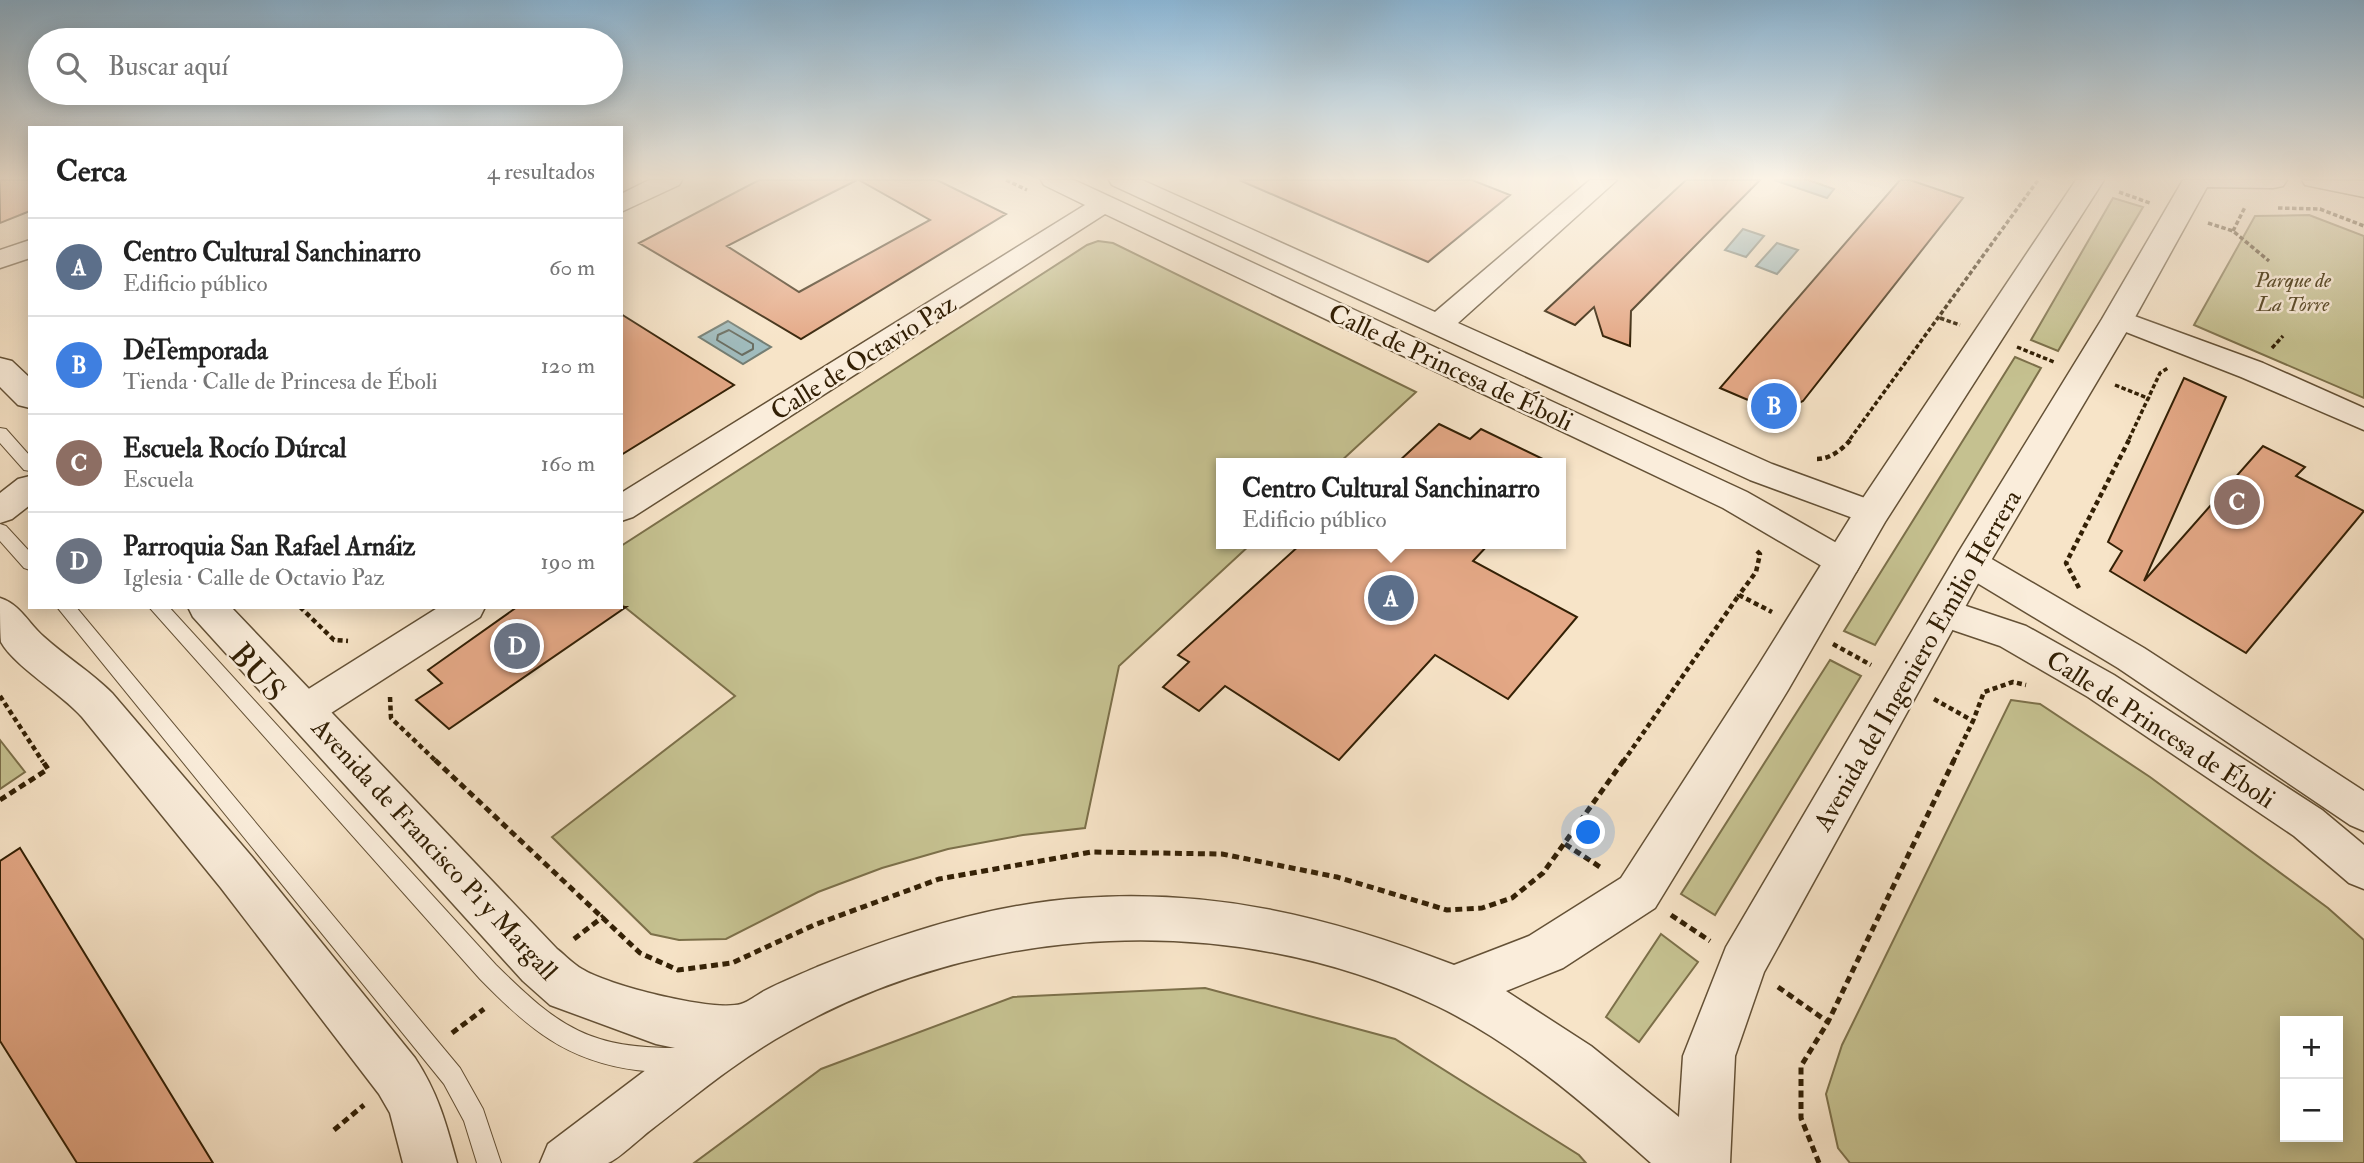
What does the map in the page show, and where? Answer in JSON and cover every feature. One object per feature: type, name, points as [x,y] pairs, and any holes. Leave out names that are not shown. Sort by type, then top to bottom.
[{"type":"street","name":"Calle de Octavio Paz","points":[[623,508],[1052,234]]},
{"type":"street","name":"Calle de Princesa de Éboli","points":[[1215,234],[1735,500],[1844,563]]},
{"type":"street","name":"Calle de Princesa de Éboli","points":[[1231,234],[1761,472],[1872,513]]},
{"type":"street","points":[[1438,325],[1542,234]]},
{"type":"street","points":[[1454,989],[1546,952],[1639,893],[1844,563],[1872,513],[2055,234]]},
{"type":"street","name":"Avenida del Ingeniero Emilio Herrera","points":[[1703,1163],[1709,1056],[1743,963],[1945,613],[1971,563],[2166,234]]},
{"type":"street","points":[[0,260],[28,249]]},
{"type":"street","points":[[2118,318],[2252,370],[2364,421]]},
{"type":"street","points":[[0,368],[28,395]]},
{"type":"street","points":[[0,512],[28,489]]},
{"type":"street","name":"Calle de Princesa de Éboli","points":[[1971,563],[2131,658],[2364,813]]},
{"type":"street","name":"Avenida de Francisco Pi y Margall","points":[[209,609],[304,711],[524,978],[567,988],[656,1020],[694,1027],[744,1029]]},
{"type":"street","points":[[304,711],[464,609]]},
{"type":"street","points":[[0,613],[29,647],[81,688],[97,705],[237,873],[414,1063],[414,1102],[430,1163]]},
{"type":"street","name":"Calle de Princesa de Éboli","points":[[1945,613],[2013,636],[2101,686],[2308,823],[2364,870]]},
{"type":"street","points":[[567,1163],[615,1123],[744,1029],[806,995],[911,953],[1015,926],[1119,916],[1223,921],[1326,942],[1454,989],[1521,1028],[1613,1093],[1691,1163]]},
{"type":"lane","points":[[0,433],[28,464]]},
{"type":"lane","points":[[0,530],[28,562]]},
{"type":"lane","points":[[68,609],[414,1063],[466,1097],[479,1126],[489,1163]]},
{"type":"lane","name":"BUS","points":[[160,609],[524,978],[540,1022],[576,1042],[604,1052],[667,1060],[703,1059]]},
{"type":"path","points":[[1812,458],[1823,459],[1844,448],[1999,234]]},
{"type":"path","points":[[1940,318],[2150,399]]},
{"type":"path","points":[[396,688],[390,697],[391,718],[604,916],[639,953],[677,970],[732,962],[814,925],[939,879],[1091,852],[1222,854],[1337,877],[1447,911],[1482,908],[1511,898],[1543,873],[1566,844],[1739,595]]},
{"type":"path","points":[[302,609],[334,640],[357,641]]},
{"type":"path","points":[[0,696],[48,769],[0,800]]},
{"type":"path","points":[[1819,1163],[1801,1118],[1801,1066],[1828,1021],[1973,721]]},
{"type":"path","points":[[1566,844],[1828,1021]]},
{"type":"path","points":[[334,1130],[414,1063],[604,916]]},
{"type":"green space","points":[[2092,234],[2127,234],[2058,351],[2031,340]]},
{"type":"green space","name":"Parque de La Torre","points":[[2245,234],[2364,236],[2364,398],[2194,325]]},
{"type":"green space","points":[[1098,241],[1113,243],[1416,392],[1344,458],[1216,458],[1216,549],[1246,549],[1119,666],[1085,828],[1023,835],[948,849],[882,868],[818,892],[726,939],[679,940],[651,934],[552,837],[735,696],[623,606],[623,545],[1087,245]]},
{"type":"green space","points":[[2015,357],[2041,368],[1875,645],[1844,631]]},
{"type":"green space","points":[[1830,660],[1861,676],[1715,915],[1681,894]]},
{"type":"green space","points":[[2011,700],[2040,704],[2150,777],[2328,908],[2364,940],[2364,1163],[1850,1163],[1838,1148],[1826,1094],[1842,1045]]},
{"type":"green space","points":[[0,740],[25,772],[0,789]]},
{"type":"green space","points":[[1661,934],[1698,962],[1639,1042],[1606,1017]]},
{"type":"green space","points":[[1205,988],[1395,1039],[1579,1155],[1586,1163],[694,1163],[821,1069],[1013,997]]},
{"type":"water","points":[[1738,234],[1764,236],[1746,257],[1725,250]]},
{"type":"water","points":[[1777,243],[1798,250],[1777,274],[1756,266]]},
{"type":"water","points":[[728,321],[771,347],[743,364],[699,337]]},
{"type":"building","points":[[656,234],[750,234],[727,246],[799,292],[904,234],[973,234],[801,339],[639,243]]},
{"type":"building","points":[[1364,234],[1462,234],[1428,262]]},
{"type":"building","points":[[1628,234],[1707,234],[1631,311],[1630,346],[1603,336],[1594,307],[1575,325],[1545,311]]},
{"type":"building","points":[[1853,234],[1934,234],[1803,401],[1793,406],[1755,403],[1720,388]]},
{"type":"building","points":[[623,315],[734,385],[623,454]]},
{"type":"building","points":[[2184,378],[2226,397],[2144,581],[2263,446],[2305,467],[2296,476],[2364,511],[2246,653],[2110,571],[2122,551],[2108,542]]},
{"type":"building","points":[[1439,424],[1470,439],[1481,429],[1541,458],[1402,458]]},
{"type":"building","points":[[1295,549],[1484,549],[1473,561],[1577,617],[1508,699],[1435,655],[1339,760],[1225,686],[1199,711],[1163,687],[1189,662],[1178,655]]},
{"type":"building","points":[[626,607],[449,729],[416,700],[442,683],[428,670],[514,609]]},
{"type":"building","points":[[20,848],[213,1163],[77,1163],[0,1041],[0,861]]},
{"type":"place","name":"DeTemporada","points":[[1774,406]]},
{"type":"place","name":"Escuela Rocío Dúrcal","points":[[2237,502]]},
{"type":"place","name":"Centro Cultural Sanchinarro","points":[[1391,598]]},
{"type":"place","name":"Parroquia San Rafael Arnáiz","points":[[517,646]]}]
